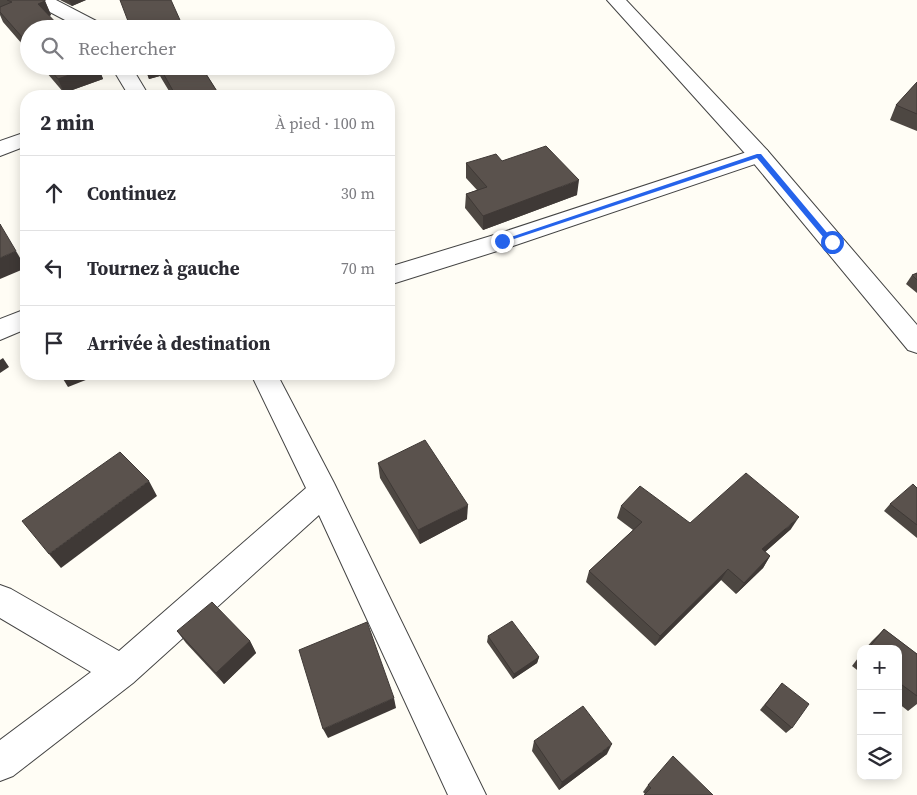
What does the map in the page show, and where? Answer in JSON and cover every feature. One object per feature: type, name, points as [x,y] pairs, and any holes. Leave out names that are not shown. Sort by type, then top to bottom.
[{"type":"street","points":[[45,0],[79,20]]},
{"type":"street","points":[[616,0],[759,155],[917,343]]},
{"type":"street","points":[[125,75],[133,90]]},
{"type":"street","points":[[0,149],[20,141]]},
{"type":"street","points":[[395,274],[502,241],[759,155]]},
{"type":"street","points":[[0,330],[20,321]]},
{"type":"street","points":[[267,380],[323,492],[467,795]]},
{"type":"street","points":[[0,763],[121,670],[323,492]]},
{"type":"street","points":[[0,600],[121,670]]},
{"type":"building","points":[[7,0],[45,0],[38,4],[53,20],[20,20],[20,35],[0,12],[0,7],[12,2]]},
{"type":"building","points":[[120,0],[171,0],[180,20],[128,20]]},
{"type":"building","points":[[55,75],[69,75],[58,79]]},
{"type":"building","points":[[164,75],[207,75],[216,90],[173,90]]},
{"type":"building","points":[[917,82],[917,114],[896,105]]},
{"type":"building","points":[[546,146],[579,180],[483,216],[466,194],[487,187],[466,163],[496,154],[502,161]]},
{"type":"building","points":[[0,224],[16,251],[0,258]]},
{"type":"building","points":[[917,273],[917,280],[912,275]]},
{"type":"building","points":[[425,440],[468,505],[418,530],[378,463]]},
{"type":"building","points":[[120,452],[149,481],[49,554],[22,521]]},
{"type":"building","points":[[746,473],[799,517],[762,549],[770,556],[744,583],[728,569],[660,636],[589,571],[642,522],[621,506],[640,486],[690,523]]},
{"type":"building","points":[[913,484],[917,488],[917,525],[890,504]]},
{"type":"building","points":[[212,602],[250,641],[216,673],[177,631]]},
{"type":"building","points":[[512,621],[539,657],[514,674],[488,636]]},
{"type":"building","points":[[367,622],[394,698],[323,729],[299,650]]},
{"type":"building","points":[[884,629],[917,654],[917,696],[902,685],[902,645],[871,645]]},
{"type":"building","points":[[782,683],[809,704],[792,728],[765,705]]},
{"type":"building","points":[[583,706],[612,744],[562,782],[534,741]]},
{"type":"building","points":[[673,756],[713,795],[644,795],[651,788],[648,785]]},
{"type":"route","points":[[502,241],[759,155],[832,242]]}]
